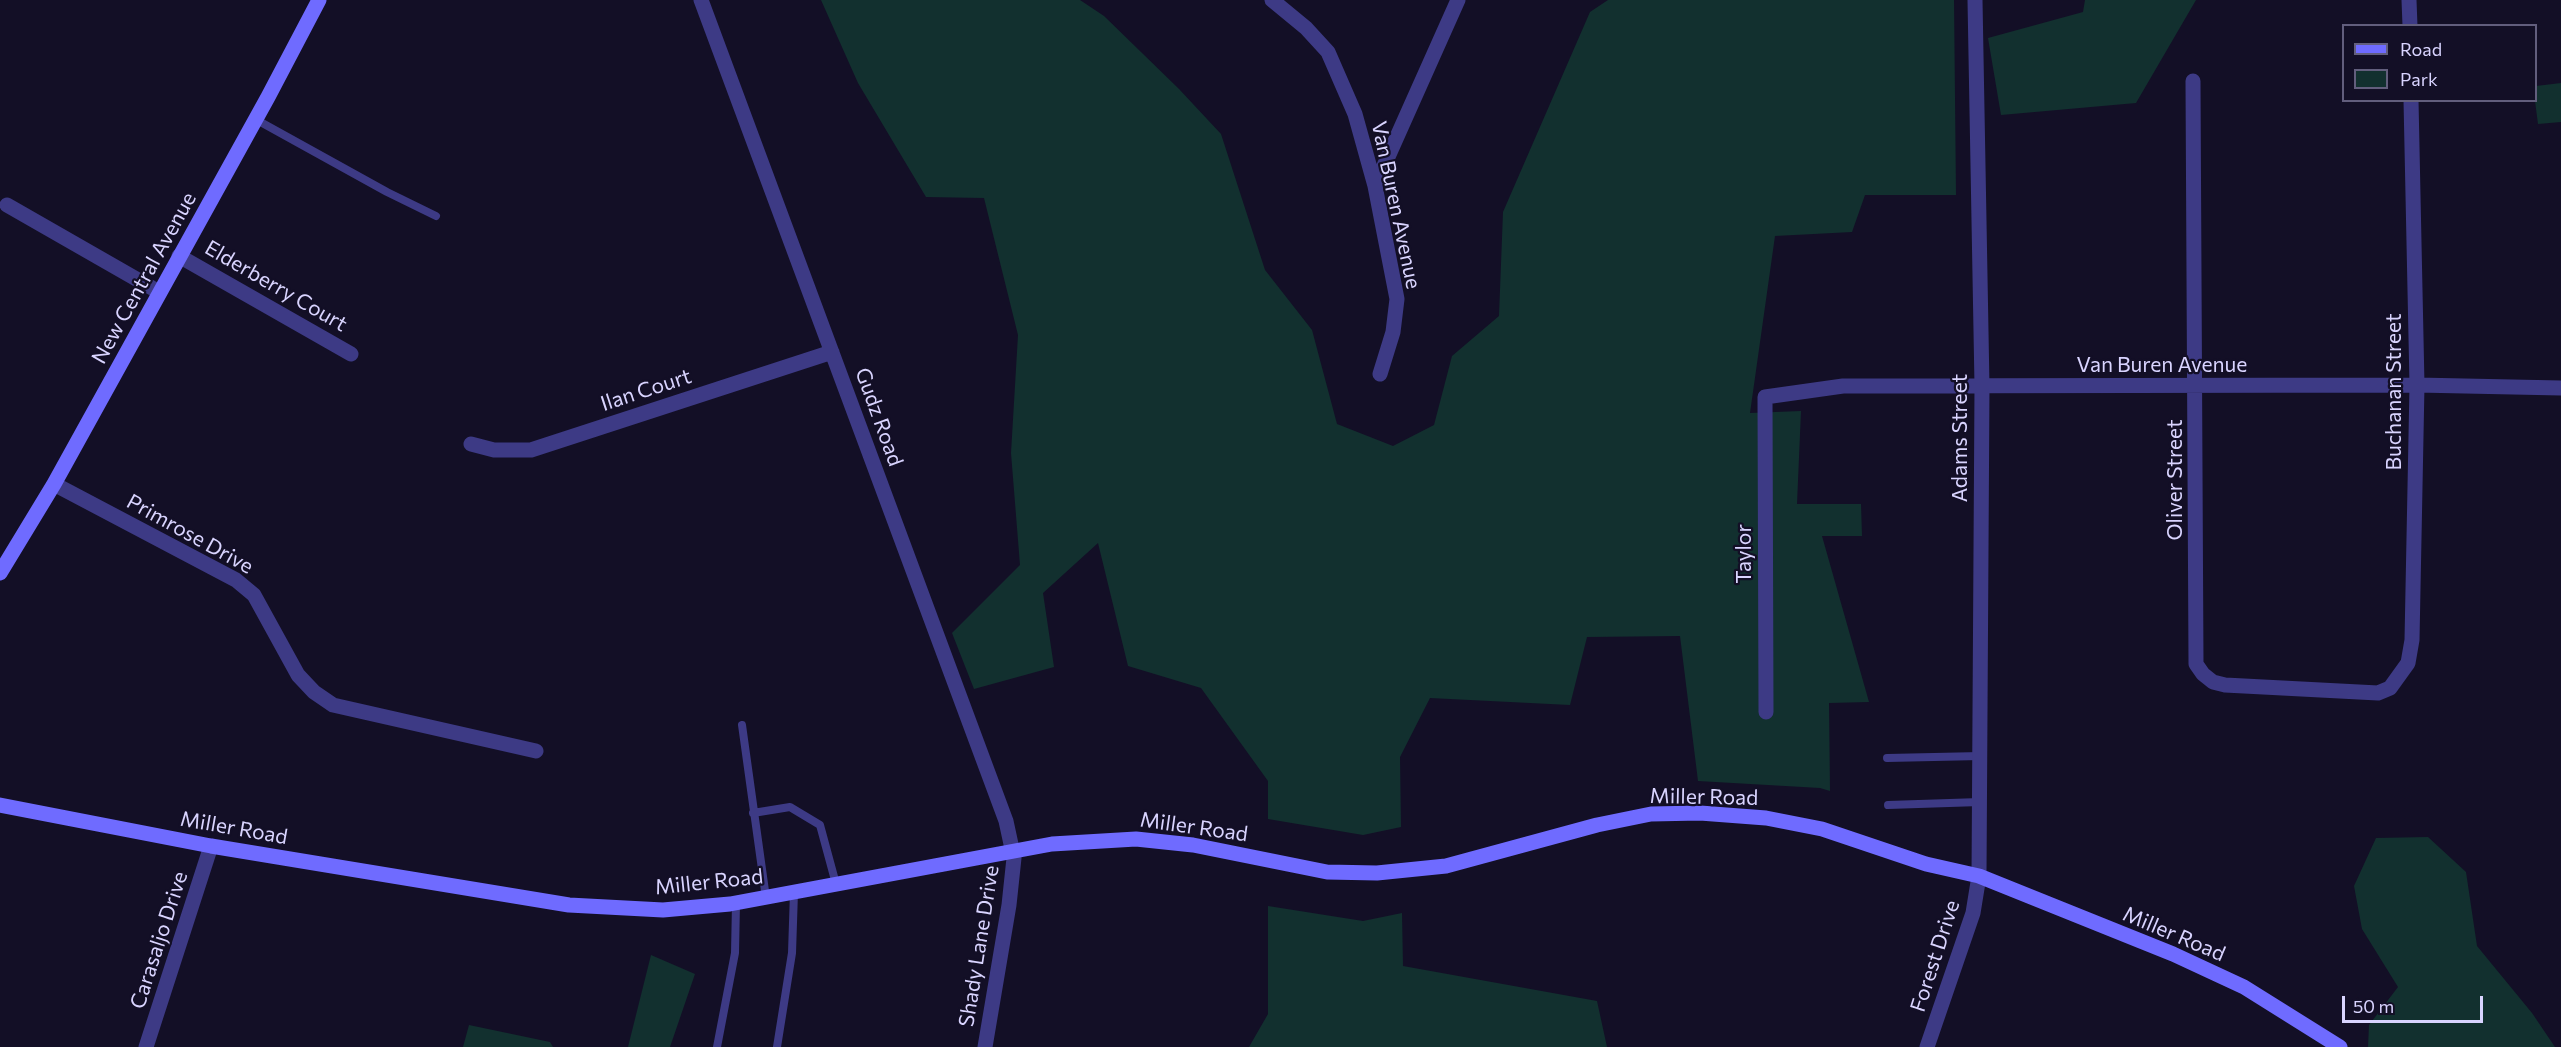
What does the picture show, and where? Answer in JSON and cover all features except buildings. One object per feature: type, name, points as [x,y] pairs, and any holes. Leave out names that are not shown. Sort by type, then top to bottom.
[{"type":"street","name":"New Central Avenue","points":[[0,573],[54,484],[319,0]]},
{"type":"street","name":"Gudz Road","points":[[701,0],[1006,821],[1012,851]]},
{"type":"street","name":"Van Buren Avenue","points":[[1272,0],[1306,28],[1329,52],[1354,114],[1375,186],[1397,298],[1393,332],[1380,374]]},
{"type":"street","points":[[1375,186],[1458,0]]},
{"type":"street","name":"Adams Street","points":[[1975,0],[1982,386],[1979,876]]},
{"type":"street","points":[[2409,0],[2410,24]]},
{"type":"street","name":"Oliver Street","points":[[2193,81],[2196,664],[2213,682],[2225,686],[2378,693],[2390,688],[2398,680]]},
{"type":"street","name":"Buchanan Street","points":[[2398,680],[2408,663],[2412,640],[2416,384],[2411,102]]},
{"type":"street","points":[[7,206],[159,292]]},
{"type":"street","name":"Elderberry Court","points":[[179,256],[351,354]]},
{"type":"street","name":"Ilan Court","points":[[471,444],[494,450],[531,450],[832,352]]},
{"type":"street","name":"Van Buren Avenue","points":[[1765,397],[1843,386],[2416,384],[2561,388]]},
{"type":"street","name":"Taylor","points":[[1765,397],[1766,712]]},
{"type":"street","name":"Primrose Drive","points":[[54,484],[236,580],[254,595],[298,675],[314,692],[333,705],[536,751]]},
{"type":"street","name":"Miller Road","points":[[0,805],[211,846],[569,905],[663,910],[766,898],[1052,844],[1136,839],[1193,844],[1327,872],[1377,873],[1446,866],[1597,825],[1651,814],[1700,813],[1766,818],[1822,829],[1926,864],[1979,876],[2193,963],[2244,987],[2340,1047]]},
{"type":"street","name":"Carasaljo Drive","points":[[146,1047],[211,846]]},
{"type":"street","name":"Shady Lane Drive","points":[[985,1047],[1009,905],[1014,858],[1012,851]]},
{"type":"street","name":"Forest Drive","points":[[1927,1047],[1973,913],[1979,876]]},
{"type":"lane","points":[[255,119],[350,173],[436,216]]},
{"type":"lane","points":[[742,724],[766,898]]},
{"type":"lane","points":[[1887,758],[1981,756]]},
{"type":"lane","points":[[1888,805],[1980,802]]},
{"type":"lane","points":[[753,813],[790,807],[820,825],[836,884]]},
{"type":"lane","points":[[777,1047],[792,953],[794,892]]},
{"type":"lane","points":[[717,1047],[735,953],[736,903]]},
{"type":"green space","points":[[821,0],[1080,0],[1104,16],[1179,89],[1221,134],[1265,270],[1312,330],[1337,424],[1393,446],[1434,425],[1452,356],[1499,316],[1503,212],[1590,12],[1608,0],[1954,0],[1956,195],[1865,195],[1852,232],[1775,236],[1750,413],[1801,411],[1797,504],[1861,504],[1862,536],[1822,536],[1869,702],[1829,703],[1830,791],[1820,788],[1698,781],[1680,636],[1587,637],[1570,705],[1430,698],[1400,757],[1401,827],[1363,835],[1268,819],[1268,781],[1201,688],[1128,666],[1098,543],[1043,593],[1054,667],[974,689],[952,633],[1020,565],[1011,453],[1018,335],[984,198],[926,197],[858,83]]},
{"type":"green space","points":[[2085,0],[2196,0],[2136,103],[2001,115],[1988,38],[2083,12]]},
{"type":"green space","points":[[2561,83],[2561,122],[2538,124],[2535,102],[2537,102],[2537,86]]},
{"type":"green space","points":[[2428,837],[2466,872],[2477,946],[2532,1013],[2555,1047],[2368,1047],[2369,1025],[2398,987],[2362,929],[2354,886],[2376,838]]},
{"type":"green space","points":[[1268,906],[1363,921],[1402,913],[1403,966],[1597,1001],[1607,1047],[1249,1047],[1268,1014]]},
{"type":"green space","points":[[651,955],[695,974],[670,1047],[628,1047]]},
{"type":"green space","points":[[469,1025],[550,1042],[553,1047],[463,1047]]}]
